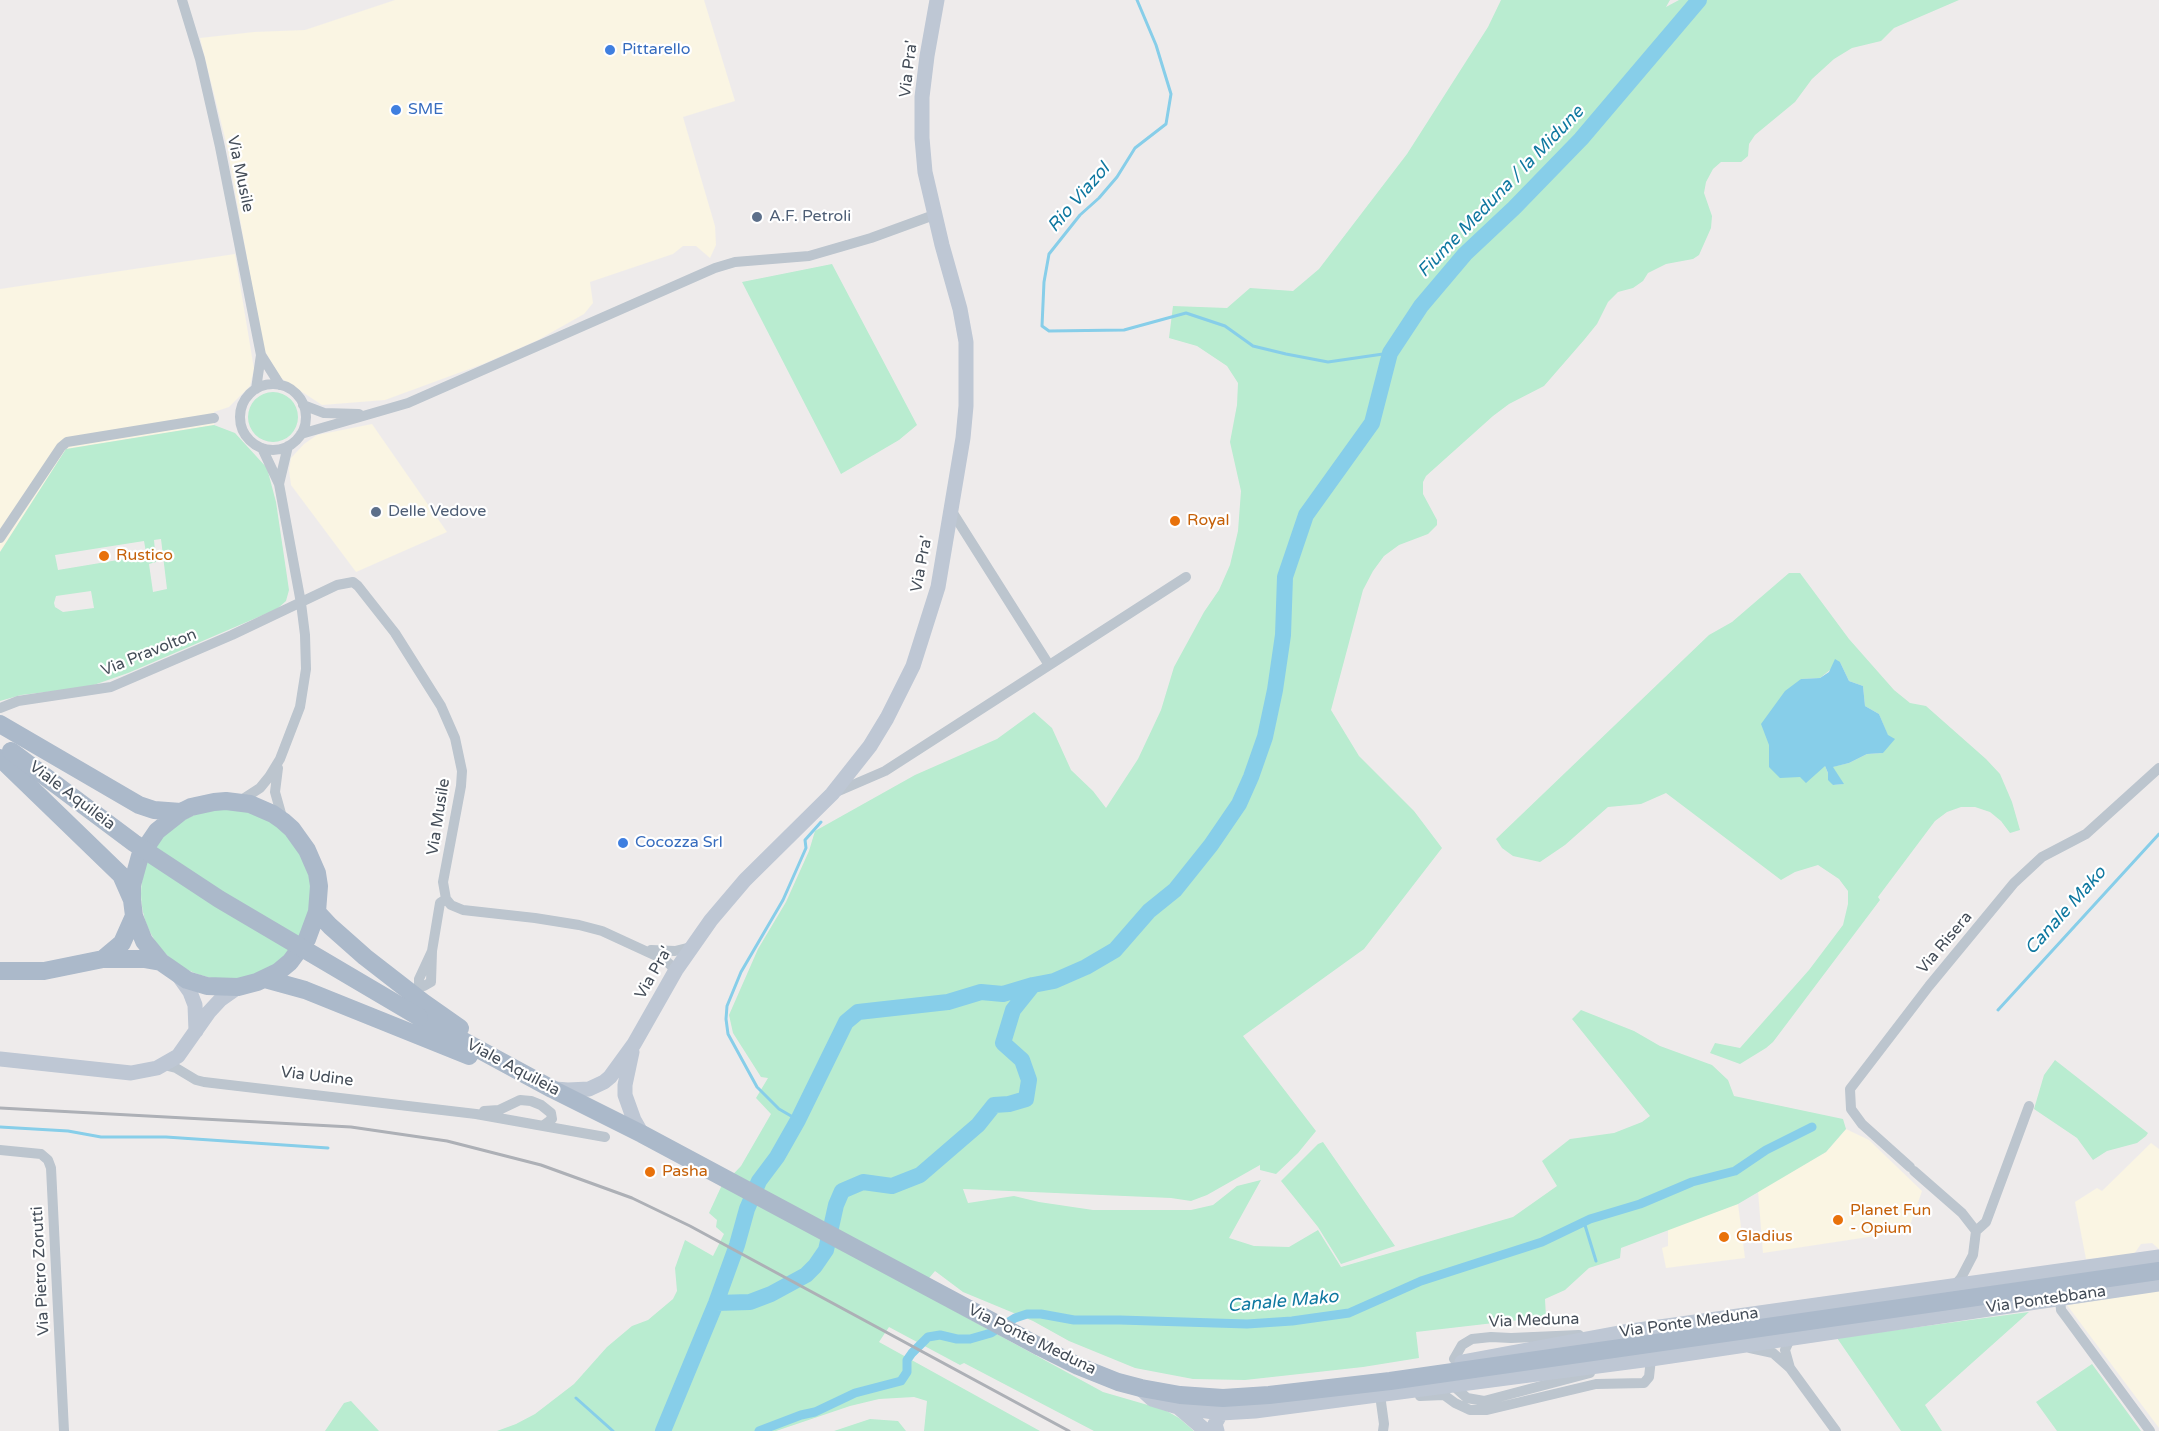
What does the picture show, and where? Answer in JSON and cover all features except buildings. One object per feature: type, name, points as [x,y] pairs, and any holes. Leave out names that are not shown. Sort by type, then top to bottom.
[{"type":"main road","points":[[0,724],[139,805],[153,810],[181,812]]},
{"type":"main road","points":[[4,750],[121,875],[133,908],[144,941],[161,962],[178,975],[207,986],[238,987],[265,979],[284,967],[299,951],[310,933],[317,912],[319,886],[313,861],[301,839],[283,821],[262,808],[238,802],[203,804],[181,812],[157,831],[144,849],[135,870],[133,908],[122,943],[103,959]]},
{"type":"main road","name":"Viale Aquileia","points":[[4,750],[134,843],[219,900],[419,1017],[552,1089],[729,1180]]},
{"type":"main road","points":[[317,912],[366,957],[423,1002],[552,1089]]},
{"type":"main road","points":[[0,971],[44,971],[103,959],[144,959],[161,962]]},
{"type":"main road","points":[[265,979],[305,990],[552,1089]]},
{"type":"main road","name":"Via Ponte Meduna","points":[[729,1180],[1078,1366],[1141,1389],[1180,1395],[1223,1398],[1384,1393],[1957,1292]]},
{"type":"main road","name":"Via Pontebbana","points":[[1957,1292],[2159,1270]]},
{"type":"street","name":"Via Musile","points":[[182,0],[200,59],[218,137],[261,355]]},
{"type":"street","name":"Via Pra'","points":[[552,1089],[581,1090],[596,1086],[610,1077],[634,1044],[691,947],[745,880],[832,794],[870,746],[913,666],[938,587],[966,406],[966,342],[960,309],[925,172],[922,97],[937,0]]},
{"type":"street","points":[[280,385],[265,385],[256,389],[249,394],[243,404],[240,422],[248,439],[262,448],[275,450],[288,446],[301,434],[414,401],[715,268],[735,262],[809,256],[871,238],[934,214]]},
{"type":"street","points":[[261,355],[280,385],[295,394],[303,405],[305,420],[301,434]]},
{"type":"street","points":[[256,389],[261,355]]},
{"type":"street","points":[[303,405],[324,413],[366,414]]},
{"type":"street","points":[[0,538],[61,447],[67,442],[214,418]]},
{"type":"street","points":[[279,484],[288,446]]},
{"type":"street","points":[[238,802],[260,788],[270,777],[280,759],[300,707],[306,669],[301,603],[279,484],[262,448]]},
{"type":"street","points":[[951,510],[1049,665]]},
{"type":"street","points":[[832,794],[885,771],[1186,577]]},
{"type":"street","name":"Via Musile","points":[[301,603],[346,582],[352,582],[358,586],[395,633],[427,682],[450,725],[459,752],[462,771],[443,882],[446,899]]},
{"type":"street","name":"Via Pravolton","points":[[0,708],[18,701],[111,687],[301,603]]},
{"type":"street","points":[[280,759],[275,792],[283,821]]},
{"type":"street","name":"Via Risera","points":[[1976,1231],[1962,1213],[1862,1124],[1851,1109],[1850,1089],[1929,986],[2014,883],[2042,857],[2086,834],[2159,768]]},
{"type":"street","points":[[432,951],[440,903],[446,899],[451,905],[463,910],[579,925],[602,932],[665,960],[676,970]]},
{"type":"street","points":[[636,946],[662,951],[691,947]]},
{"type":"street","points":[[178,975],[190,992],[195,1005],[196,1031]]},
{"type":"street","points":[[0,1059],[131,1073],[164,1065],[178,1056],[221,999],[238,987]]},
{"type":"street","name":"Via Pra'","points":[[634,1044],[625,1095],[642,1134]]},
{"type":"street","points":[[183,1050],[182,1062],[187,1075]]},
{"type":"street","name":"Via Udine","points":[[164,1065],[176,1068],[204,1082],[444,1110],[605,1137]]},
{"type":"street","name":"Via Udine","points":[[444,1110],[489,1112],[524,1100],[541,1105],[551,1113],[552,1119],[544,1125]]},
{"type":"street","points":[[1990,1282],[1975,1272],[1973,1256],[1976,1231],[1986,1222],[2029,1106]]},
{"type":"street","name":"Via Pietro Zorutti","points":[[0,1150],[41,1154],[48,1160],[51,1168],[64,1431]]},
{"type":"street","points":[[1957,1292],[1961,1278],[1973,1256]]},
{"type":"street","name":"Via Pontebbana","points":[[1990,1282],[2159,1257]]},
{"type":"street","name":"Via Ponte Meduna","points":[[1384,1393],[1412,1372],[1624,1332],[1957,1292],[1990,1282]]},
{"type":"street","name":"Via Pontebbana","points":[[1932,1316],[2159,1284]]},
{"type":"street","points":[[2060,1298],[2061,1310],[2150,1431]]},
{"type":"street","name":"Via Ponte Meduna","points":[[1141,1389],[1152,1399],[1178,1407],[1221,1413],[1255,1411],[1631,1362],[1932,1316]]},
{"type":"street","name":"Via Meduna","points":[[1454,1359],[1462,1346],[1472,1339],[1624,1332]]},
{"type":"street","points":[[1790,1368],[1785,1350],[1791,1337]]},
{"type":"street","name":"Via Ponte Meduna","points":[[1726,1347],[1765,1350],[1773,1353],[1790,1368],[1836,1431]]},
{"type":"street","name":"Via Ponte Meduna","points":[[1384,1393],[1419,1396],[1444,1395],[1470,1410],[1487,1410],[1588,1385],[1644,1383],[1649,1377],[1651,1359]]},
{"type":"street","name":"Via Ponte Meduna","points":[[1457,1389],[1467,1398],[1484,1401],[1631,1362]]},
{"type":"street","points":[[1383,1431],[1384,1393]]},
{"type":"street","points":[[1178,1407],[1206,1431]]},
{"type":"street","points":[[1217,1431],[1215,1424],[1221,1413]]},
{"type":"shaded area","points":[[395,0],[704,0],[735,101],[683,117],[715,226],[716,245],[710,258],[696,246],[683,246],[673,254],[590,282],[593,303],[584,314],[538,340],[483,364],[385,400],[322,405],[281,378],[263,348],[227,146],[200,38],[254,32],[305,30]]},
{"type":"shaded area","points":[[235,254],[254,369],[250,386],[229,407],[214,412],[214,425],[66,449],[0,552],[0,289]]},
{"type":"shaded area","points":[[372,424],[447,532],[356,572],[291,485],[289,470],[291,458],[304,444],[317,435]]},
{"type":"shaded area","points":[[1846,1129],[1869,1140],[1922,1191],[1908,1231],[1763,1253],[1758,1191],[1826,1152]]},
{"type":"shaded area","points":[[2151,1143],[2159,1149],[2159,1249],[2152,1243],[2141,1244],[2134,1254],[2086,1259],[2075,1202],[2097,1188],[2102,1191]]},
{"type":"shaded area","points":[[1738,1204],[1745,1258],[1666,1268],[1662,1248],[1668,1246],[1668,1229]]},
{"type":"shaded area","points":[[2159,1291],[2159,1428],[2067,1305]]},
{"type":"green space","points":[[1501,0],[1670,0],[1666,7],[1679,0],[1959,0],[1894,28],[1881,41],[1852,48],[1834,59],[1812,79],[1795,102],[1755,135],[1749,144],[1748,156],[1741,162],[1721,162],[1713,169],[1706,182],[1704,193],[1712,216],[1711,228],[1699,255],[1693,259],[1666,264],[1648,273],[1643,281],[1633,288],[1618,292],[1608,302],[1597,324],[1544,386],[1509,404],[1493,416],[1426,476],[1423,482],[1423,494],[1437,520],[1437,525],[1428,534],[1399,545],[1384,556],[1373,571],[1363,590],[1331,710],[1359,756],[1414,811],[1442,848],[1364,949],[1243,1036],[1316,1131],[1298,1153],[1276,1174],[1260,1170],[1260,1165],[1207,1195],[1191,1201],[1171,1198],[963,1189],[968,1203],[1014,1196],[1093,1210],[1191,1210],[1213,1205],[1237,1186],[1261,1180],[1229,1238],[1254,1246],[1289,1247],[1318,1230],[1341,1267],[1397,1251],[1513,1217],[1557,1186],[1542,1161],[1570,1139],[1614,1133],[1642,1122],[1650,1116],[1572,1019],[1581,1010],[1634,1031],[1660,1046],[1712,1065],[1728,1080],[1734,1096],[1843,1119],[1846,1129],[1826,1152],[1738,1204],[1621,1248],[1620,1258],[1589,1268],[1565,1290],[1545,1299],[1546,1317],[1416,1332],[1419,1358],[1363,1367],[1245,1380],[1193,1379],[1135,1368],[1069,1341],[1033,1321],[963,1292],[935,1271],[918,1291],[1103,1392],[1165,1410],[1194,1431],[1094,1431],[964,1363],[960,1365],[889,1327],[879,1342],[1040,1431],[924,1431],[927,1401],[914,1397],[879,1399],[850,1406],[776,1431],[497,1431],[535,1414],[574,1384],[607,1347],[632,1326],[648,1320],[673,1299],[677,1291],[675,1268],[685,1240],[713,1256],[724,1234],[716,1227],[717,1220],[709,1213],[721,1187],[741,1166],[771,1114],[756,1098],[768,1078],[761,1077],[733,1033],[729,1015],[758,949],[786,902],[809,851],[815,831],[915,775],[997,739],[1034,712],[1052,728],[1071,770],[1093,791],[1106,808],[1138,759],[1161,710],[1174,667],[1204,612],[1219,590],[1230,565],[1238,531],[1241,491],[1230,442],[1237,405],[1238,383],[1227,366],[1197,346],[1169,338],[1173,306],[1227,308],[1250,288],[1293,291],[1319,269],[1407,154],[1488,27]]},
{"type":"green space","points":[[832,264],[917,425],[899,440],[841,474],[742,282]]},
{"type":"green space","points":[[273,392],[291,399],[298,417],[291,435],[273,442],[255,435],[248,417],[255,399]]},
{"type":"green space","points":[[214,425],[235,433],[267,468],[276,502],[289,590],[286,601],[277,609],[128,673],[88,687],[21,695],[0,701],[0,552],[66,449]],"holes":[[[161,539],[167,589],[153,592],[149,564],[156,562],[154,540]],[[144,541],[147,558],[125,561],[124,559],[58,570],[55,555]],[[91,591],[94,608],[63,612],[55,607],[56,596]]]},
{"type":"green space","points":[[1789,573],[1800,573],[1849,639],[1894,690],[1910,703],[1926,706],[2000,774],[2012,802],[2020,830],[2010,833],[1990,812],[1975,807],[1961,807],[1947,812],[1935,821],[1878,897],[1880,900],[1773,1042],[1740,1064],[1710,1053],[1715,1043],[1740,1048],[1809,970],[1843,925],[1848,904],[1848,891],[1839,879],[1818,865],[1795,872],[1781,880],[1666,793],[1641,804],[1608,807],[1565,845],[1540,862],[1513,856],[1502,848],[1496,839],[1709,635],[1732,622]],"holes":[[[1840,662],[1849,681],[1863,686],[1865,706],[1879,714],[1888,736],[1883,753],[1867,754],[1849,763],[1832,767],[1843,784],[1833,785],[1825,766],[1769,767],[1769,745],[1801,679],[1820,678]]]},
{"type":"green space","points":[[226,809],[259,816],[273,823],[286,834],[297,847],[304,861],[311,894],[304,927],[297,941],[286,954],[273,965],[259,972],[226,979],[193,972],[179,965],[166,954],[155,941],[148,927],[141,894],[148,861],[155,847],[166,834],[179,823],[193,816]]},
{"type":"green space","points":[[2055,1060],[2148,1133],[2146,1136],[2137,1143],[2107,1151],[2093,1160],[2077,1138],[2034,1109],[2044,1075]]},
{"type":"green space","points":[[1323,1142],[1395,1246],[1341,1264],[1318,1227],[1281,1181],[1318,1144]]},
{"type":"green space","points":[[2029,1312],[1925,1405],[1942,1431],[1901,1431],[1837,1338]]},
{"type":"green space","points":[[2092,1364],[2141,1431],[2057,1431],[2036,1402]]},
{"type":"green space","points":[[351,1401],[379,1431],[325,1431],[344,1403]]},
{"type":"green space","points":[[870,1419],[898,1421],[906,1431],[834,1431]]},
{"type":"water","points":[[1835,659],[1840,662],[1849,681],[1863,686],[1865,706],[1879,714],[1888,735],[1895,739],[1883,753],[1867,754],[1849,763],[1833,767],[1844,784],[1833,785],[1828,780],[1825,766],[1806,783],[1800,777],[1780,778],[1769,767],[1769,745],[1761,724],[1785,691],[1801,679],[1820,678],[1829,672]]},
{"type":"waterway","name":"Rio Viazol","points":[[1137,0],[1156,45],[1171,94],[1166,124],[1135,148],[1117,177],[1080,215],[1049,254],[1044,282],[1042,326],[1049,331],[1124,330],[1186,313],[1225,326],[1253,346],[1286,354],[1328,362],[1390,353]]},
{"type":"waterway","name":"Fiume Meduna / la Midune","points":[[716,1303],[750,1302],[771,1294],[806,1275],[826,1250],[836,1205],[842,1191],[863,1182],[892,1186],[920,1175],[978,1125],[994,1105],[1026,1099],[1029,1080],[1022,1060],[1003,1043],[1013,1010],[1033,985],[1054,981],[1086,967],[1115,950],[1149,911],[1175,890],[1211,845],[1239,804],[1265,737],[1275,690],[1283,635],[1285,577],[1306,515],[1372,423],[1390,353],[1421,306],[1465,254],[1514,208],[1581,139],[1699,0]]},
{"type":"waterway","points":[[798,1120],[779,1109],[757,1087],[728,1034],[727,1006],[741,972],[783,900],[806,848],[805,840],[821,822]]},
{"type":"waterway","name":"Canale Mako","points":[[1998,1010],[2159,834]]},
{"type":"waterway","name":"Fiume Meduna / la Midune","points":[[663,1431],[716,1303],[747,1209],[759,1181],[777,1157],[798,1120],[846,1022],[858,1012],[948,1002],[981,992],[1003,994],[1033,985]]},
{"type":"waterway","points":[[0,1127],[68,1131],[101,1137],[166,1137],[328,1148]]},
{"type":"waterway","name":"Canale Mako","points":[[759,1431],[815,1412],[855,1393],[901,1381],[907,1372],[907,1360],[928,1337],[940,1335],[970,1339],[991,1333],[1015,1318],[1027,1314],[1074,1320],[1247,1324],[1292,1321],[1349,1313],[1421,1281],[1542,1242],[1590,1219],[1640,1204],[1692,1182],[1735,1171],[1766,1150],[1812,1127]]},
{"type":"waterway","points":[[1584,1222],[1596,1261]]},
{"type":"waterway","points":[[576,1398],[613,1431]]},
{"type":"railway","points":[[0,1108],[351,1127],[447,1141],[541,1165],[632,1198],[690,1226],[1069,1431]]},
{"type":"place","name":"Pittarello","points":[[610,50]]},
{"type":"place","name":"SME","points":[[396,110]]},
{"type":"place","name":"A.F. Petroli","points":[[757,217]]},
{"type":"place","name":"Delle Vedove","points":[[376,512]]},
{"type":"place","name":"Royal","points":[[1175,521]]},
{"type":"place","name":"Rustico","points":[[104,556]]},
{"type":"place","name":"Cocozza Srl","points":[[623,843]]},
{"type":"place","name":"Pasha","points":[[650,1172]]},
{"type":"place","name":"Planet Fun - Opium","points":[[1838,1220]]},
{"type":"place","name":"Gladius","points":[[1724,1237]]}]
